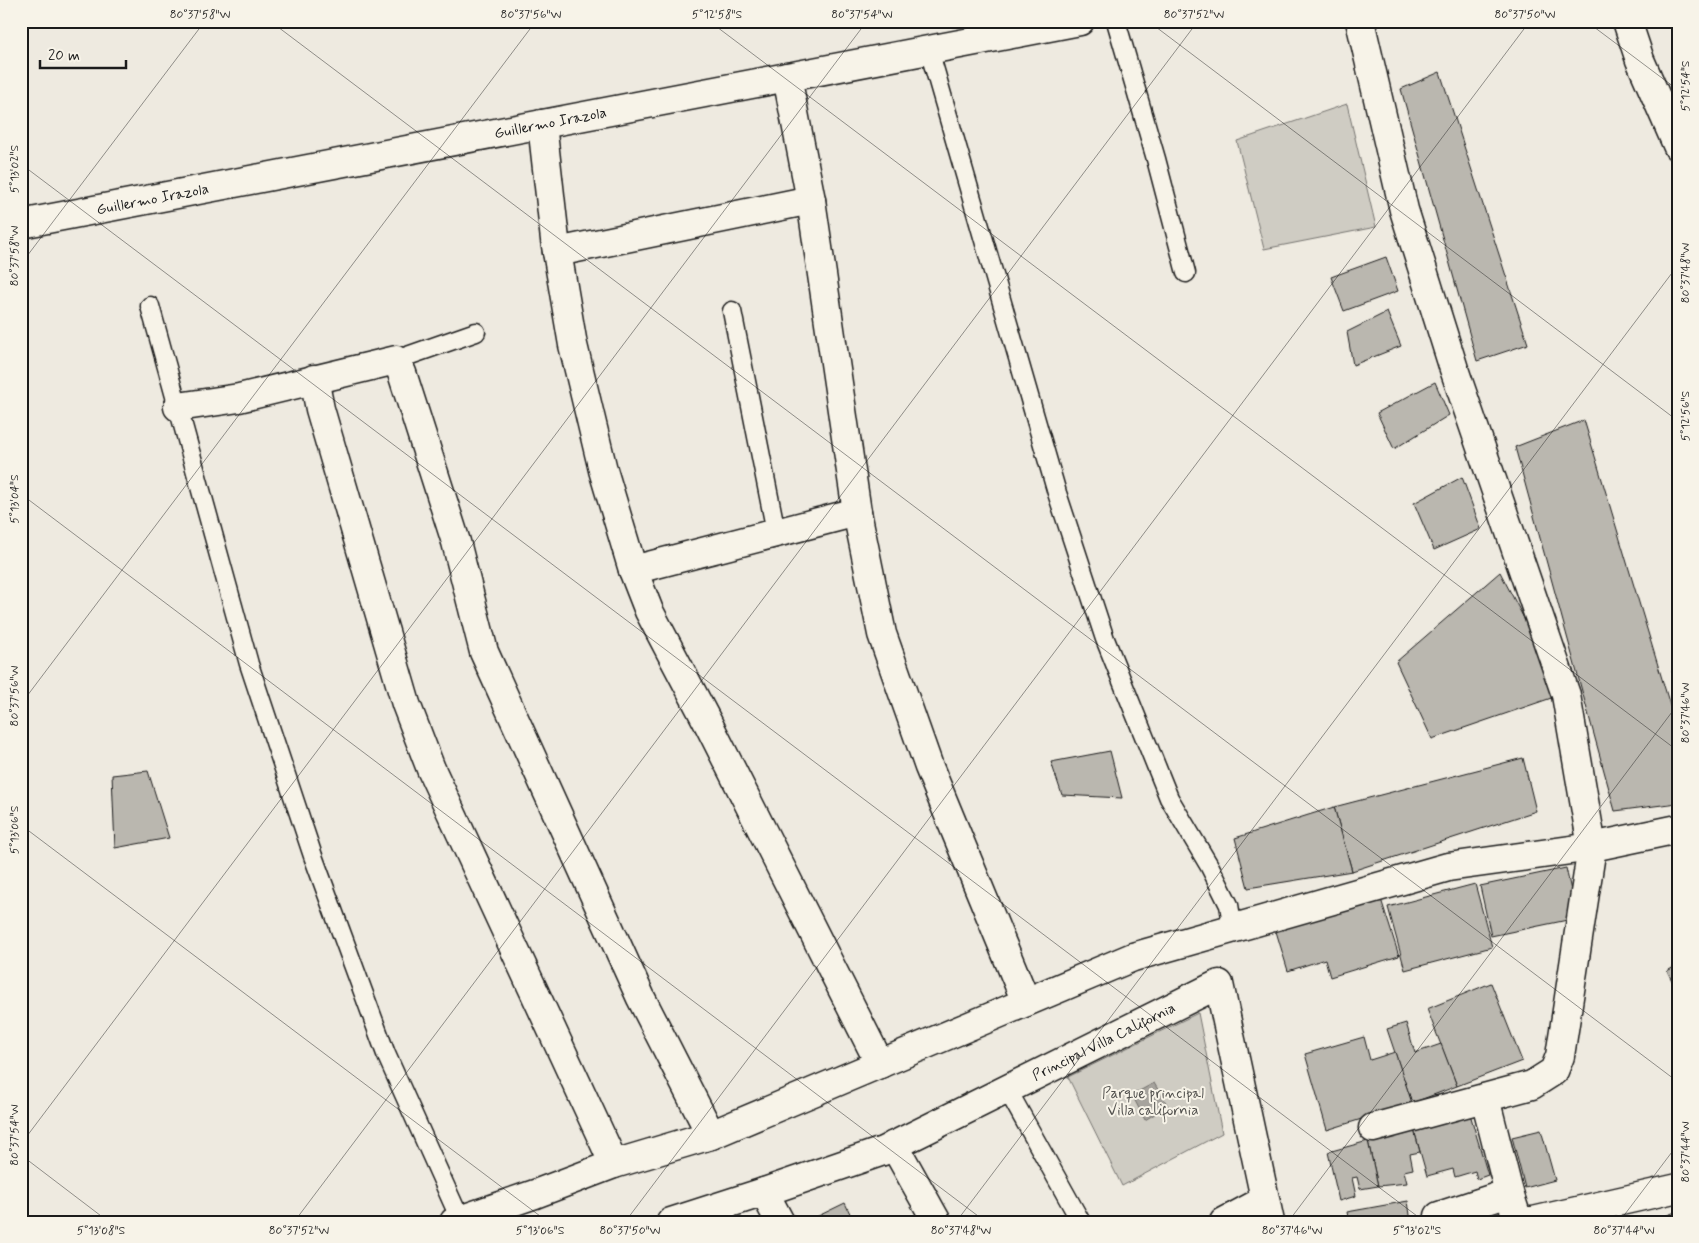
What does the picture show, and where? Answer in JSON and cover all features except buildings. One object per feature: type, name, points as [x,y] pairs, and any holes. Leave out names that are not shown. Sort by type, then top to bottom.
[{"type":"street","name":"Guillermo Irazola","points":[[21,224],[1080,21]]},
{"type":"street","points":[[1360,21],[1404,210],[1454,369],[1566,696],[1592,847],[1560,1056],[1554,1071],[1532,1085],[1373,1128]]},
{"type":"street","points":[[1627,21],[1640,60],[1678,148]]},
{"type":"street","points":[[787,77],[812,200],[857,512],[885,643],[929,767],[1026,1002]]},
{"type":"street","points":[[542,124],[557,252],[576,355],[603,470],[632,570],[649,611],[709,725],[880,1064]]},
{"type":"street","points":[[557,252],[812,200]]},
{"type":"street","points":[[178,407],[239,398],[396,360],[402,373],[456,542],[484,652],[640,998],[711,1135]]},
{"type":"street","points":[[314,379],[327,435],[406,704],[431,769],[614,1164]]},
{"type":"street","points":[[632,570],[857,512]]},
{"type":"street","points":[[457,1220],[535,1194],[614,1164],[711,1135],[1133,957],[1448,867],[1592,847],[1678,829]]},
{"type":"street","name":"Principal Villa California","points":[[671,1222],[883,1151],[1219,984],[1267,1211]]},
{"type":"street","points":[[1485,1098],[1509,1194],[1518,1221],[1533,1221],[1678,1188]]},
{"type":"street","points":[[894,1145],[937,1222]]},
{"type":"street","points":[[764,1192],[780,1222]]},
{"type":"street","points":[[1439,1216],[1509,1194]]},
{"type":"street","points":[[1224,1222],[1267,1211]]},
{"type":"lane","points":[[1116,21],[1156,159],[1186,273]]},
{"type":"lane","points":[[929,50],[1058,493],[1105,639],[1169,798],[1210,867],[1229,905],[1233,929]]},
{"type":"lane","points":[[150,306],[249,664],[313,856],[386,1054],[457,1220]]},
{"type":"lane","points":[[732,311],[776,532]]},
{"type":"lane","points":[[396,360],[476,332]]},
{"type":"lane","points":[[1007,1089],[1081,1222]]},
{"type":"green space","points":[[1347,104],[1376,227],[1264,249],[1237,141]]},
{"type":"green space","name":"Parque principal Villa california","points":[[1198,1013],[1222,1133],[1122,1186],[1068,1077]]},
{"type":"shaded area","points":[[1154,1083],[1168,1106],[1145,1120],[1132,1095]]}]
